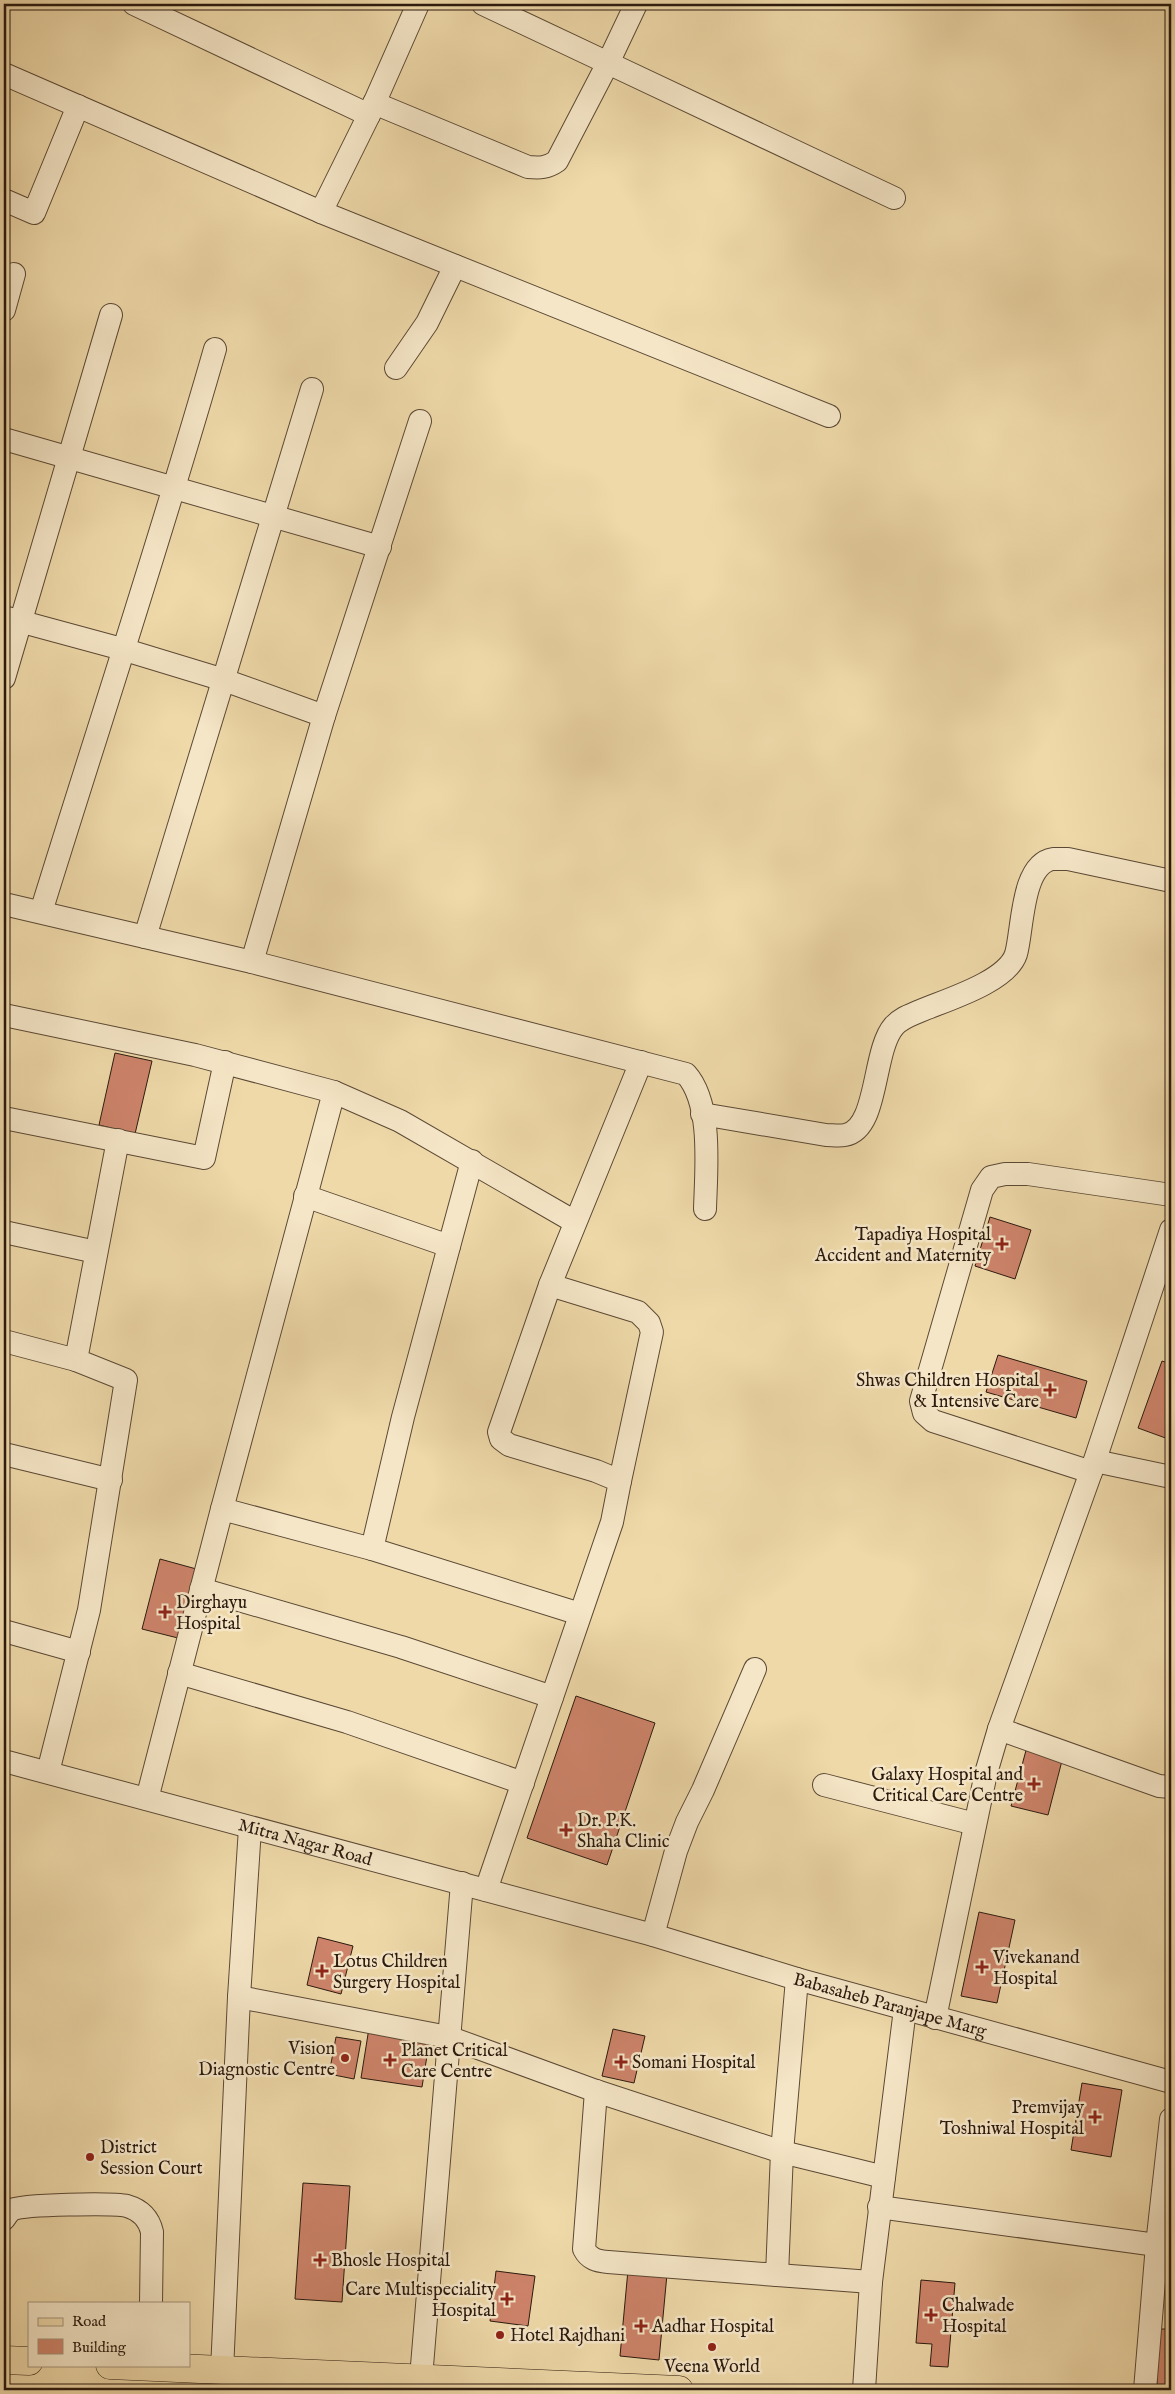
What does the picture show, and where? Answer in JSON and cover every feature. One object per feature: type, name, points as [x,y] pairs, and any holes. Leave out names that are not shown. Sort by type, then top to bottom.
[{"type":"main road","points":[[4,2360],[28,2362]]},
{"type":"main road","points":[[150,2366],[421,2384],[679,2390]]},
{"type":"street","points":[[134,4],[372,109],[528,167],[539,168],[550,166],[557,161],[608,63],[636,4]]},
{"type":"street","points":[[320,212],[372,109],[418,4]]},
{"type":"street","points":[[483,4],[894,198]]},
{"type":"street","points":[[4,74],[320,212],[829,416]]},
{"type":"street","points":[[4,200],[34,212],[78,106]]},
{"type":"street","points":[[396,368],[428,323],[455,266]]},
{"type":"street","points":[[4,310],[14,274]]},
{"type":"street","points":[[4,678],[13,619],[71,458],[111,316]]},
{"type":"street","points":[[41,912],[122,649],[176,488],[215,349]]},
{"type":"street","points":[[145,938],[312,389]]},
{"type":"street","points":[[252,962],[324,716],[420,421]]},
{"type":"street","points":[[4,440],[380,547]]},
{"type":"street","points":[[13,619],[224,680],[324,716]]},
{"type":"street","points":[[702,1114],[826,1135],[846,1135],[861,1127],[868,1111],[887,1034],[899,1021],[992,980],[1007,968],[1016,955],[1028,890],[1034,874],[1043,864],[1052,859],[1068,859],[1171,881]]},
{"type":"street","points":[[4,904],[252,962],[686,1074],[699,1094],[702,1114],[706,1156],[705,1209]]},
{"type":"street","points":[[4,1015],[131,1040],[225,1062],[334,1092],[400,1121],[575,1222]]},
{"type":"street","points":[[4,1118],[204,1158],[225,1062]]},
{"type":"street","points":[[620,1482],[596,1471],[509,1445],[501,1439],[499,1432],[550,1285],[640,1062]]},
{"type":"street","points":[[147,1799],[222,1509],[334,1092]]},
{"type":"street","points":[[76,1360],[118,1140]]},
{"type":"street","points":[[372,1549],[403,1417],[472,1161]]},
{"type":"street","points":[[1171,1195],[1028,1174],[1005,1174],[991,1177],[982,1190],[921,1401],[924,1413],[933,1421],[1093,1466],[1171,1477]]},
{"type":"street","points":[[305,1196],[449,1246]]},
{"type":"street","points":[[935,2018],[975,1824],[998,1729],[1093,1466],[1171,1230]]},
{"type":"street","points":[[4,1232],[96,1252]]},
{"type":"street","points":[[486,1890],[612,1522],[652,1332],[650,1323],[638,1312],[550,1285]]},
{"type":"street","points":[[4,1341],[76,1360],[126,1380],[89,1610],[48,1772]]},
{"type":"street","points":[[4,1454],[111,1480]]},
{"type":"street","points":[[222,1509],[372,1549],[580,1614]]},
{"type":"street","points":[[201,1589],[402,1647],[552,1697]]},
{"type":"street","points":[[4,1631],[79,1652]]},
{"type":"street","points":[[653,1935],[676,1851],[687,1822],[704,1790],[755,1670]]},
{"type":"street","points":[[179,1673],[347,1722],[523,1783]]},
{"type":"street","points":[[998,1729],[1159,1786],[1171,1788]]},
{"type":"street","name":"Mitra Nagar Road","points":[[4,1761],[609,1923]]},
{"type":"street","points":[[824,1785],[975,1824]]},
{"type":"street","points":[[222,2371],[239,1997],[250,1828]]},
{"type":"street","points":[[421,2384],[462,1883]]},
{"type":"street","name":"Babasaheb Paranjape Marg","points":[[609,1923],[905,2010],[1171,2082]]},
{"type":"street","points":[[777,2275],[782,2152],[797,1979]]},
{"type":"street","points":[[239,1997],[448,2037],[596,2090],[782,2152],[884,2177]]},
{"type":"street","points":[[864,2390],[871,2282],[879,2207],[905,2010]]},
{"type":"street","points":[[596,2090],[584,2248],[588,2255],[596,2260],[608,2262],[871,2282]]},
{"type":"street","points":[[1146,2390],[1164,2246],[1171,2119]]},
{"type":"street","points":[[4,2219],[11,2210],[32,2205],[126,2206],[142,2214],[150,2224],[152,2232],[151,2302]]},
{"type":"street","points":[[879,2207],[1164,2246]]},
{"type":"building","points":[[115,1053],[152,1061],[135,1134],[99,1125]]},
{"type":"building","points":[[990,1217],[1031,1230],[1015,1279],[975,1266]]},
{"type":"building","points":[[998,1355],[1087,1381],[1076,1418],[986,1392]]},
{"type":"building","points":[[1162,1361],[1171,1364],[1171,1440],[1138,1428]]},
{"type":"building","points":[[160,1559],[200,1570],[182,1639],[142,1629]]},
{"type":"building","points":[[576,1696],[655,1723],[607,1865],[527,1838]]},
{"type":"building","points":[[1028,1743],[1064,1753],[1048,1815],[1011,1806]]},
{"type":"building","points":[[979,1912],[1015,1920],[997,2003],[961,1996]]},
{"type":"building","points":[[318,1937],[353,1946],[341,1994],[307,1985]]},
{"type":"building","points":[[369,2028],[430,2037],[422,2087],[361,2078]]},
{"type":"building","points":[[613,2029],[645,2036],[634,2083],[602,2076]]},
{"type":"building","name":"Vision Diagnostic Centre","points":[[336,2037],[361,2041],[354,2079],[329,2074]]},
{"type":"building","points":[[1082,2083],[1122,2090],[1111,2157],[1071,2150]]},
{"type":"building","points":[[303,2183],[350,2186],[342,2302],[295,2299]]},
{"type":"building","points":[[628,2270],[667,2274],[659,2360],[620,2356]]},
{"type":"building","points":[[496,2271],[535,2276],[528,2326],[490,2321]]},
{"type":"building","points":[[921,2280],[955,2283],[948,2367],[930,2366],[932,2344],[916,2343]]},
{"type":"building","points":[[1157,2329],[1171,2329],[1171,2390],[1157,2390]]},
{"type":"place","name":"Tapadiya Hospital Accident and Maternity","points":[[1002,1244]]},
{"type":"place","name":"Shwas Children Hospital & Intensive Care","points":[[1050,1390]]},
{"type":"place","name":"Dirghayu Hospital","points":[[165,1612]]},
{"type":"place","name":"Galaxy Hospital and Critical Care Centre","points":[[1034,1784]]},
{"type":"place","name":"Dr. P.K. Shaha Clinic","points":[[566,1830]]},
{"type":"place","name":"Vivekanand Hospital","points":[[982,1967]]},
{"type":"place","name":"Lotus Children Surgery Hospital","points":[[322,1971]]},
{"type":"place","name":"Vision Diagnostic Centre","points":[[345,2058]]},
{"type":"place","name":"Planet Critical Care Centre","points":[[390,2060]]},
{"type":"place","name":"Somani Hospital","points":[[621,2062]]},
{"type":"place","name":"Premvijay Toshniwal Hospital","points":[[1095,2117]]},
{"type":"place","name":"District Session Court","points":[[90,2157]]},
{"type":"place","name":"Bhosle Hospital","points":[[320,2260]]},
{"type":"place","name":"Care Multispeciality Hospital","points":[[507,2299]]},
{"type":"place","name":"Chalwade Hospital","points":[[931,2315]]},
{"type":"place","name":"Aadhar Hospital","points":[[641,2326]]},
{"type":"place","name":"Hotel Rajdhani","points":[[500,2335]]},
{"type":"place","name":"Veena World","points":[[712,2347]]}]
